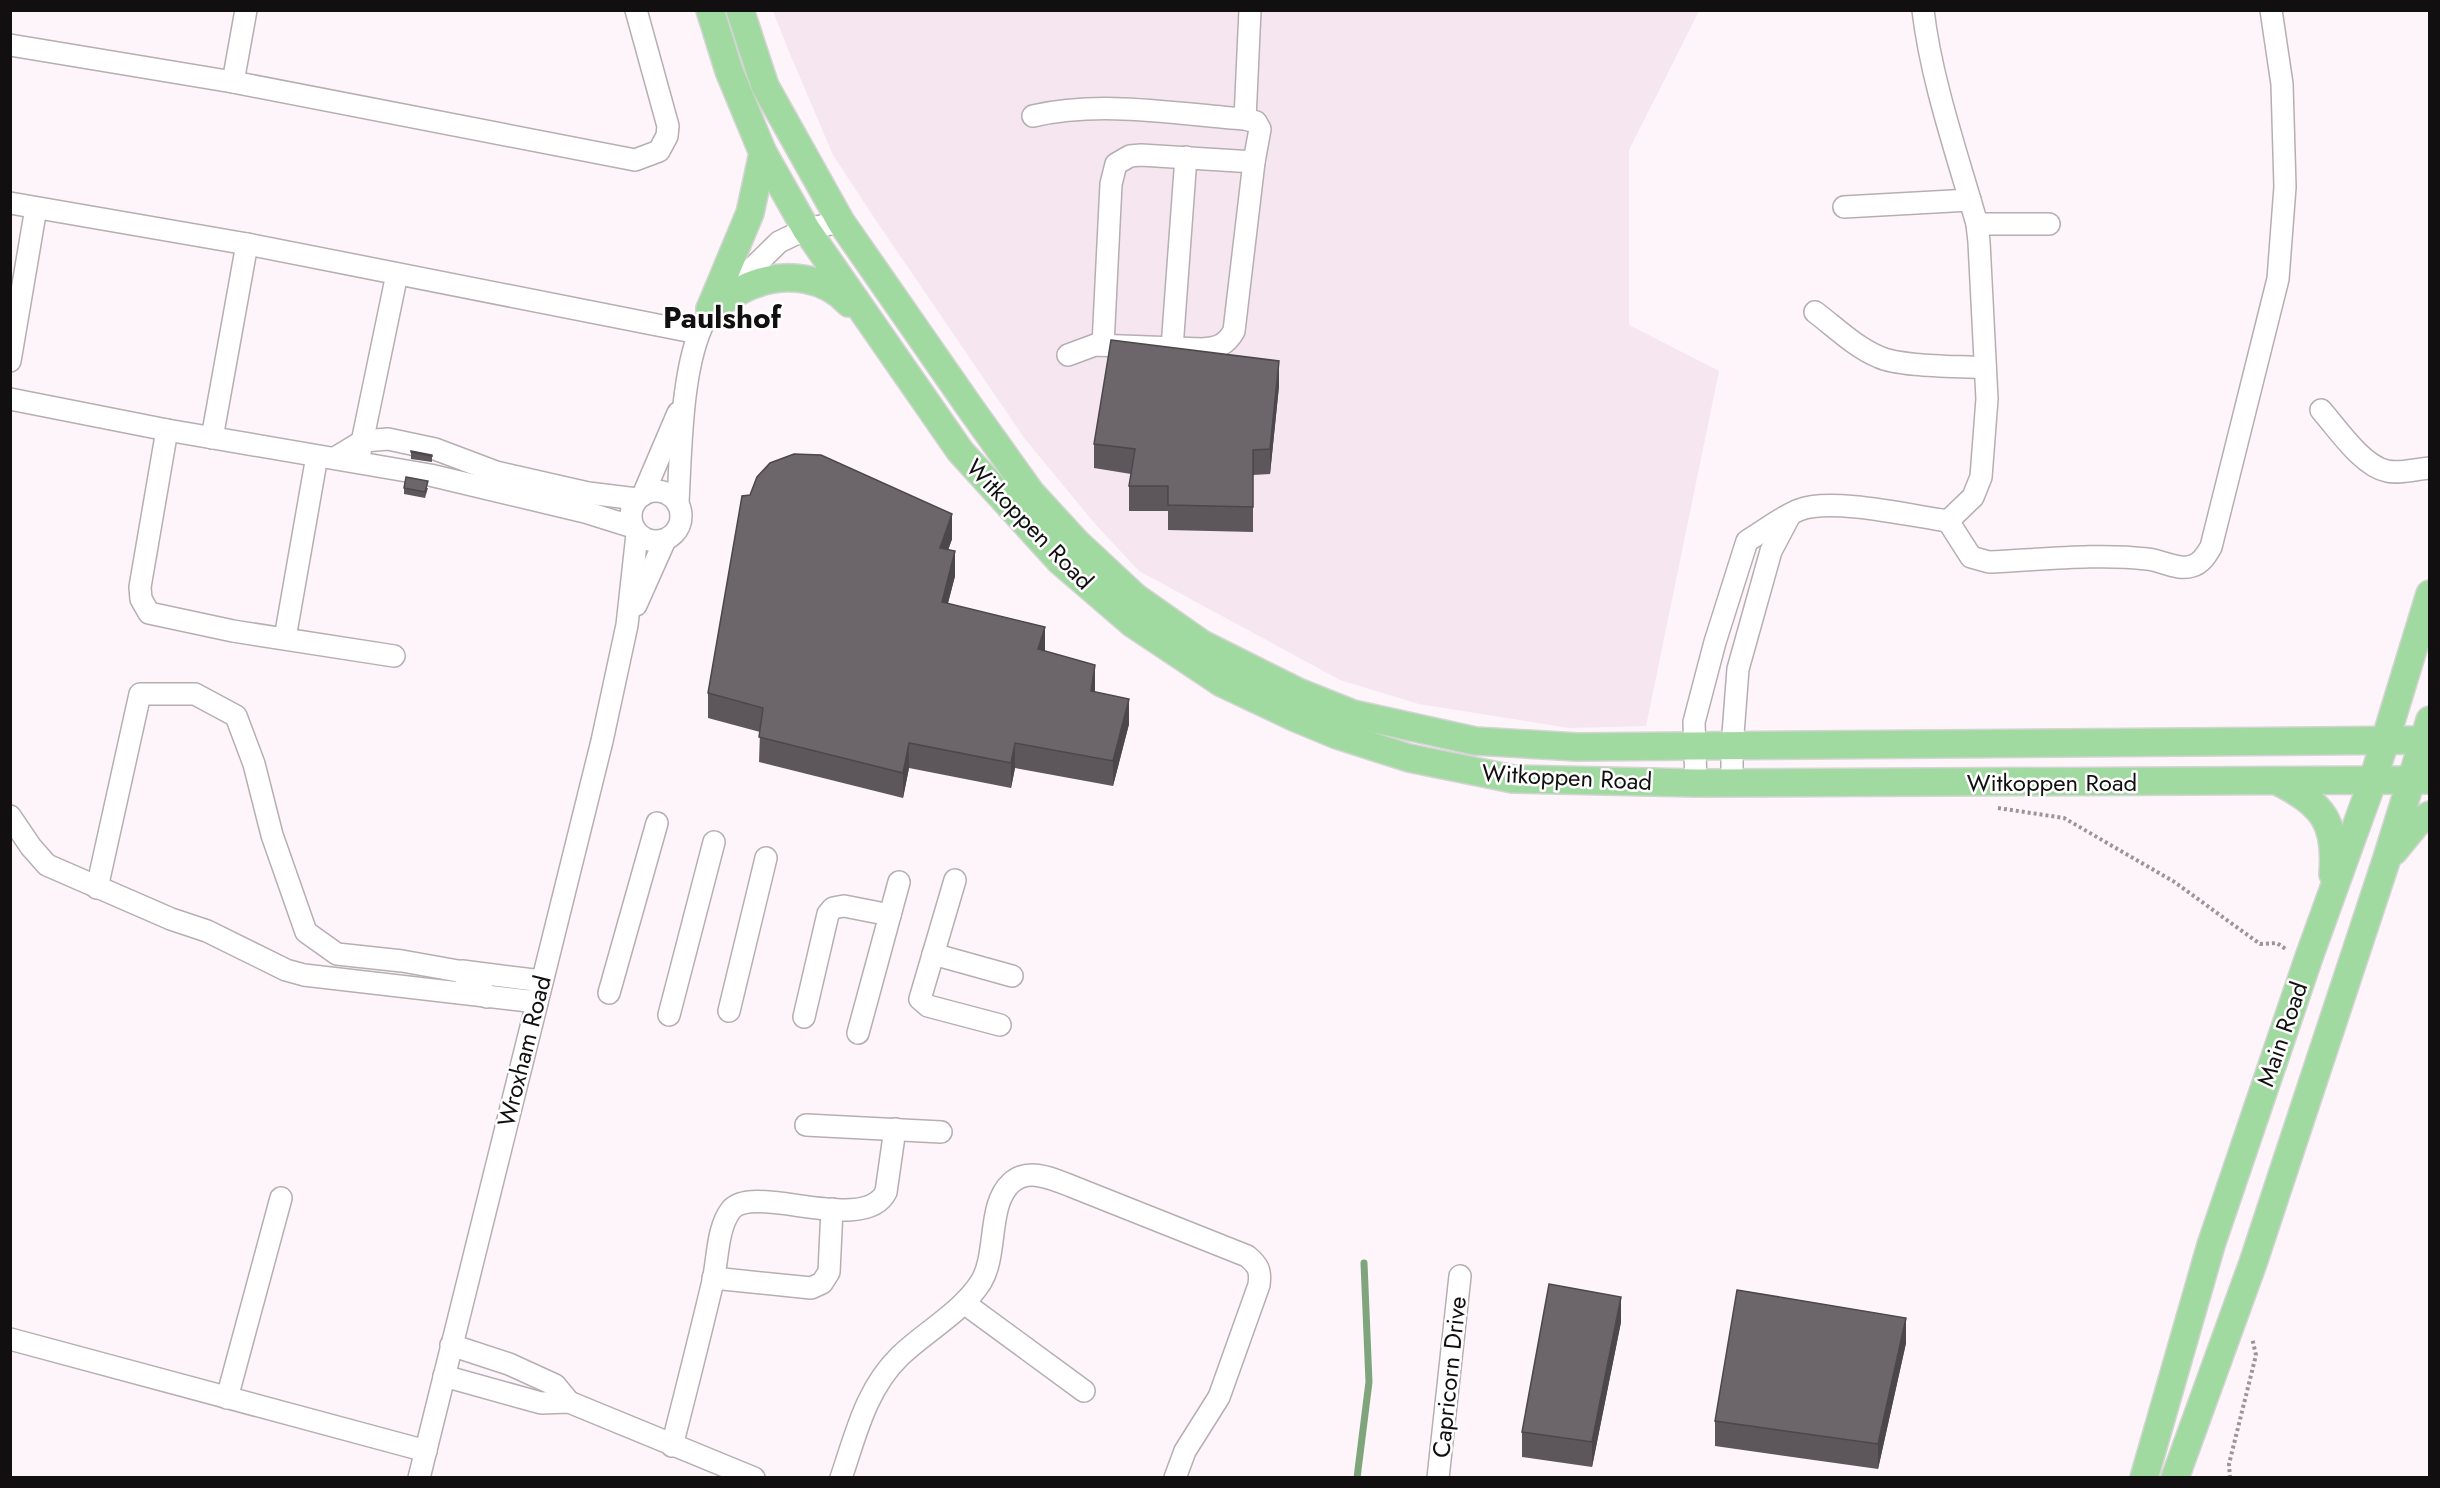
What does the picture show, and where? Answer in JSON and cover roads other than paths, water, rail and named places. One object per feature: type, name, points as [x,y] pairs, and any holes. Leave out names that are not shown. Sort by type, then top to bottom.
[{"type":"main road","name":"Witkoppen Road","points":[[710,10],[729,71],[763,153],[806,229],[960,451],[1060,561],[1132,623],[1222,683],[1296,718],[1337,735],[1409,758],[1464,771],[1513,779],[1696,783],[2420,780]]},
{"type":"main road","name":"Witkoppen Road","points":[[740,10],[765,86],[842,222],[970,409],[1031,493],[1077,543],[1135,597],[1202,644],[1298,692],[1353,714],[1475,741],[1577,747],[2384,739],[2427,733]]},
{"type":"main road","points":[[710,309],[750,213],[763,153]]},
{"type":"main road","points":[[710,309],[753,284],[797,278],[820,282],[838,291],[879,334]]},
{"type":"main road","name":"Main Road","points":[[2144,1478],[2211,1245],[2331,893],[2373,780],[2430,594]]},
{"type":"main road","name":"Main Road","points":[[2175,1478],[2253,1263],[2387,858],[2420,780],[2427,733]]},
{"type":"main road","points":[[2276,780],[2311,800],[2326,821],[2334,850],[2331,893]]},
{"type":"main road","points":[[2387,858],[2417,823],[2430,816]]},
{"type":"street","points":[[233,82],[246,10]]},
{"type":"street","points":[[10,45],[233,82],[635,159],[659,151],[667,136],[668,126],[636,10]]},
{"type":"street","points":[[1245,119],[1250,10]]},
{"type":"street","points":[[1923,10],[1943,102],[1977,224],[1987,399],[1982,477],[1973,497],[1948,522]]},
{"type":"street","points":[[1696,783],[1694,722],[1747,541],[1802,508],[1817,506],[1864,508],[1948,522],[1971,557],[1989,562],[2130,556],[2191,567],[2198,563],[2211,547],[2278,279],[2285,187],[2282,84],[2271,10]]},
{"type":"street","points":[[1033,116],[1056,110],[1101,108],[1245,119],[1256,122],[1260,129],[1234,331],[1228,341],[1217,348],[1095,345],[1068,355]]},
{"type":"street","points":[[1103,345],[1113,171],[1116,164],[1130,156],[1141,155],[1254,162]]},
{"type":"street","points":[[1172,348],[1186,158]]},
{"type":"street","points":[[1844,207],[1970,200]]},
{"type":"street","points":[[10,203],[247,244],[698,333]]},
{"type":"street","points":[[10,361],[36,208]]},
{"type":"street","points":[[10,399],[167,430],[430,475],[585,512],[635,530],[650,541],[665,540],[680,526],[682,514],[678,502],[686,395],[698,333],[710,309],[779,242],[806,229],[842,222]]},
{"type":"street","points":[[1977,224],[2049,224]]},
{"type":"street","points":[[212,438],[247,244]]},
{"type":"street","points":[[359,462],[397,274]]},
{"type":"street","points":[[1815,312],[1863,349],[1881,358],[1985,368]]},
{"type":"street","points":[[635,530],[631,512],[686,395]]},
{"type":"street","points":[[2321,410],[2365,460],[2376,468],[2389,472],[2430,468]]},
{"type":"street","points":[[167,430],[140,587],[145,608],[149,613],[233,631],[394,656]]},
{"type":"street","points":[[326,457],[363,441],[388,439],[423,446],[496,472],[588,493],[640,497],[650,492],[663,492],[678,502]]},
{"type":"street","points":[[285,639],[326,457]]},
{"type":"street","points":[[1732,782],[1732,747],[1738,669],[1771,551],[1790,514]]},
{"type":"street","name":"Wroxham Road","points":[[420,1477],[602,741],[627,625],[635,530]]},
{"type":"street","name":"Wroxham Road","points":[[627,625],[665,540]]},
{"type":"street","points":[[1730,593],[1756,604]]},
{"type":"street","points":[[98,888],[140,694],[195,694],[236,716],[254,764],[272,835],[306,932],[337,954],[542,981]]},
{"type":"street","points":[[10,816],[31,847],[47,865],[171,919],[207,931],[286,970],[304,975],[537,1002]]},
{"type":"street","points":[[609,993],[657,823]]},
{"type":"street","points":[[669,1015],[714,842]]},
{"type":"street","points":[[729,1011],[766,858]]},
{"type":"street","points":[[955,880],[920,997],[922,1002],[928,1006],[1000,1025]]},
{"type":"street","points":[[858,1033],[899,882]]},
{"type":"street","points":[[804,1017],[828,914],[833,908],[843,906],[890,915]]},
{"type":"street","points":[[933,954],[1012,976]]},
{"type":"street","points":[[458,971],[475,980],[487,997]]},
{"type":"street","points":[[806,1125],[941,1132]]},
{"type":"street","points":[[672,1446],[713,1278],[724,1222],[732,1208],[746,1201],[832,1209],[869,1208],[882,1199],[886,1192],[895,1130]]},
{"type":"street","points":[[841,1478],[869,1396],[877,1382],[900,1356],[964,1303],[982,1280],[987,1270],[1003,1193],[1012,1182],[1033,1175],[1044,1176],[1071,1186],[1247,1256],[1261,1272],[1259,1285],[1219,1398],[1185,1451],[1175,1478]]},
{"type":"street","points":[[227,1398],[281,1198]]},
{"type":"street","points":[[713,1278],[811,1288],[822,1283],[829,1272],[832,1209]]},
{"type":"street","name":"Capricorn Drive","points":[[1438,1478],[1460,1276]]},
{"type":"street","points":[[964,1303],[1084,1391]]},
{"type":"street","points":[[10,1339],[426,1451]]},
{"type":"street","points":[[451,1346],[509,1364],[555,1385],[569,1402]]},
{"type":"street","points":[[444,1376],[541,1403],[569,1402],[754,1478]]},
{"type":"waterway","points":[[1357,1478],[1369,1382],[1364,1263]]},
{"type":"district","name":"Paulshof","points":[[722,317]]}]
